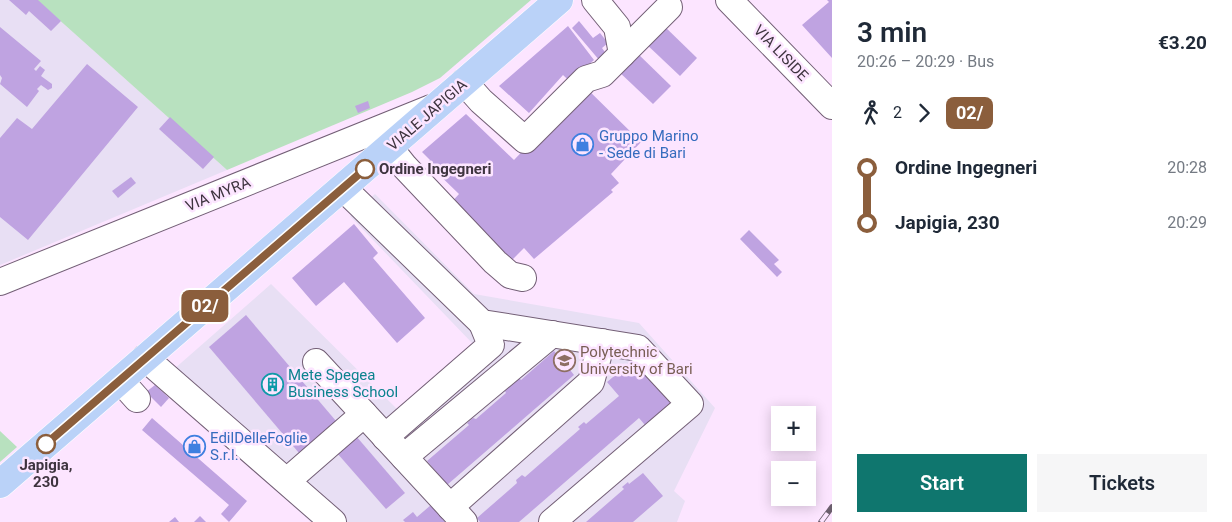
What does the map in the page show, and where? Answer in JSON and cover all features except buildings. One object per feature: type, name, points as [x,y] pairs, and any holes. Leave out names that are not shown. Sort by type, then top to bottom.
[{"type":"main road","name":"VIALE JAPIGIA","points":[[0,484],[129,389],[145,358],[559,0]]},
{"type":"street","points":[[595,0],[617,27],[622,54]]},
{"type":"street","name":"VIA LISIDE","points":[[729,0],[832,106]]},
{"type":"street","points":[[464,82],[481,101],[525,140],[586,79],[602,74],[669,7]]},
{"type":"street","name":"VIA MYRA","points":[[0,282],[436,106]]},
{"type":"street","points":[[389,147],[405,167],[495,262],[510,275],[523,278]]},
{"type":"street","points":[[343,188],[486,334],[511,368]]},
{"type":"street","points":[[385,437],[486,334],[552,334],[638,348],[690,404],[552,522]]},
{"type":"street","points":[[404,457],[552,334]]},
{"type":"street","points":[[316,362],[457,514],[590,382],[602,342]]},
{"type":"street","points":[[145,358],[333,522]]},
{"type":"street","points":[[287,481],[364,414]]},
{"type":"shaded area","points":[[0,0],[37,0],[227,170],[0,265]]},
{"type":"shaded area","name":"Polytechnic University of Bari","points":[[375,194],[474,294],[639,323],[715,408],[674,491],[685,501],[677,522],[311,522],[157,384],[271,284],[398,410],[473,344],[350,216]]},
{"type":"green space","points":[[37,0],[531,0],[440,78],[412,92],[227,170]]},
{"type":"green space","points":[[0,431],[17,447],[0,462]]},
{"type":"railway","points":[[821,522],[832,507]]},
{"type":"bus line","name":"02/","points":[[46,444],[365,169]]},
{"type":"place","name":"Gruppo Marino - Sede di Bari","points":[[583,145]]},
{"type":"place","name":"Ordine Ingegneri","points":[[365,169]]},
{"type":"place","name":"Polytechnic University of Bari","points":[[564,361]]},
{"type":"place","name":"Mete Spegea Business School","points":[[272,384]]},
{"type":"place","name":"Japigia, 230","points":[[46,444]]},
{"type":"place","name":"EdilDelleFoglie S.r.l.","points":[[194,447]]}]
